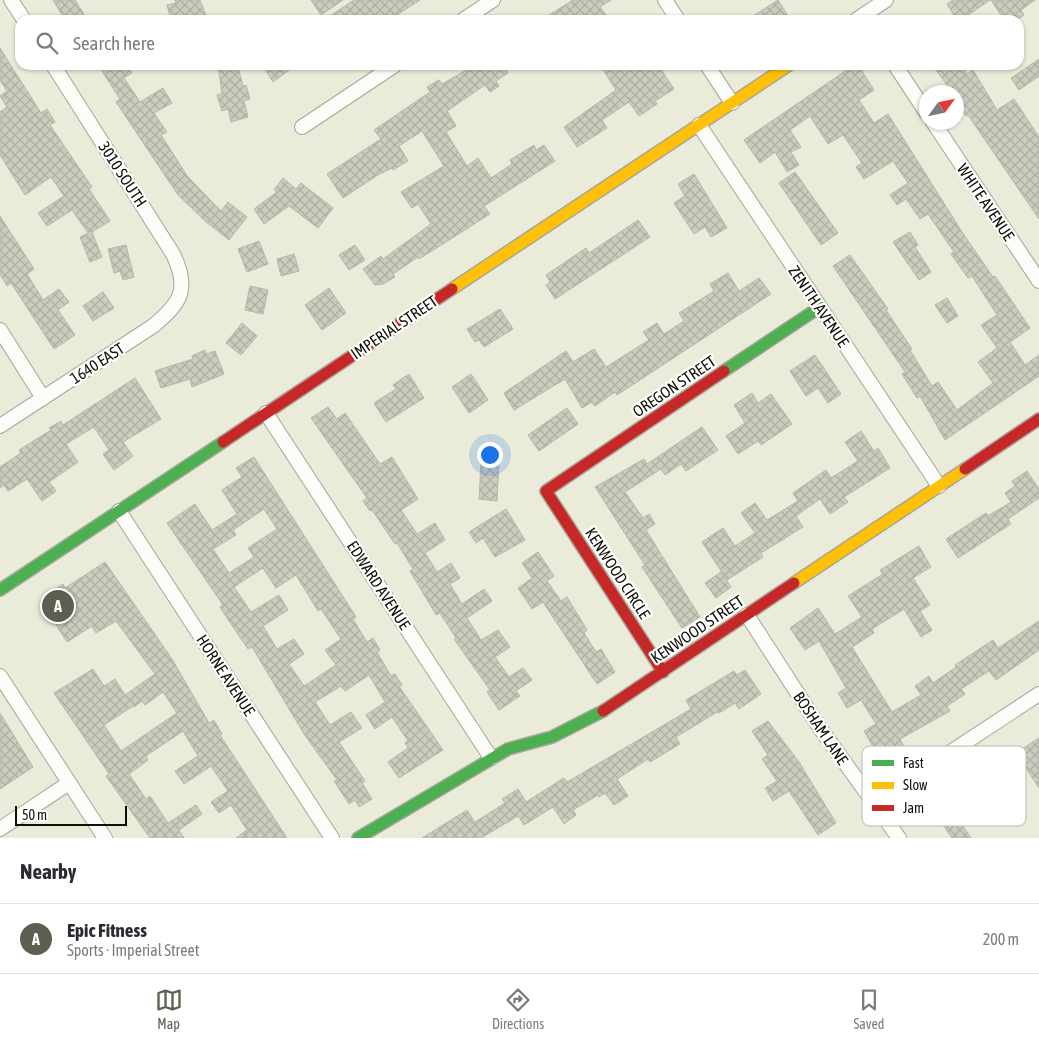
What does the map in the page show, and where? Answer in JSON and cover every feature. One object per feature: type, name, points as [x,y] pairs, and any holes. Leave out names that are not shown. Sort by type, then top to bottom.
[{"type":"street","points":[[12,0],[21,15]]},
{"type":"street","points":[[470,15],[493,0]]},
{"type":"street","points":[[666,0],[675,15]]},
{"type":"street","points":[[866,15],[886,0]]},
{"type":"street","name":"3010 SOUTH","points":[[56,70],[174,254],[182,276],[183,288]]},
{"type":"street","points":[[302,127],[388,70]]},
{"type":"street","points":[[710,70],[732,103]]},
{"type":"street","name":"IMPERIAL STREET","points":[[0,590],[782,70]]},
{"type":"street","points":[[898,70],[919,101]]},
{"type":"street","name":"ZENITH AVENUE","points":[[700,125],[939,486]]},
{"type":"street","name":"WHITE AVENUE","points":[[939,130],[1039,281]]},
{"type":"street","name":"1640 EAST","points":[[0,426],[153,326],[173,308],[183,288]]},
{"type":"street","name":"OREGON STREET","points":[[546,491],[820,307]]},
{"type":"street","points":[[0,330],[44,398]]},
{"type":"street","name":"EDWARD AVENUE","points":[[266,413],[491,758]]},
{"type":"street","name":"KENWOOD STREET","points":[[358,838],[508,749],[552,737],[575,727],[663,672],[1039,419]]},
{"type":"street","name":"KENWOOD CIRCLE","points":[[546,491],[663,672]]},
{"type":"street","name":"HORNE AVENUE","points":[[119,511],[332,838]]},
{"type":"street","name":"BOSHAM LANE","points":[[747,615],[820,728],[862,787]]},
{"type":"street","points":[[0,676],[105,838]]},
{"type":"street","points":[[960,746],[1039,694]]},
{"type":"street","points":[[0,829],[70,783]]},
{"type":"street","name":"BOSHAM LANE","points":[[890,826],[899,838]]},
{"type":"building","points":[[53,0],[75,0],[84,14],[82,15],[62,15]]},
{"type":"building","points":[[175,0],[200,0],[206,15],[170,15],[167,5],[176,3]]},
{"type":"building","points":[[311,0],[343,0],[321,15]]},
{"type":"building","points":[[354,0],[420,0],[397,15],[332,15]]},
{"type":"building","points":[[573,0],[611,0],[600,7],[606,15],[549,15]]},
{"type":"building","points":[[778,0],[787,15],[755,15]]},
{"type":"building","points":[[953,0],[990,0],[968,15],[954,15],[947,4]]},
{"type":"building","points":[[991,0],[1035,0],[1021,10],[1024,15],[1001,15]]},
{"type":"building","points":[[0,48],[41,113],[47,109],[55,122],[50,125],[92,187],[89,189],[110,221],[92,232],[102,257],[90,262],[80,237],[88,233],[72,210],[47,226],[38,213],[64,196],[51,177],[25,195],[0,155],[0,112],[7,107],[0,96],[7,91],[0,80]]},
{"type":"building","points":[[1039,59],[1039,76],[1019,90],[1011,78]]},
{"type":"building","points":[[101,70],[130,70],[132,73],[124,78],[140,102],[163,88],[172,103],[154,113],[167,132],[161,135],[188,177],[221,211],[228,202],[247,217],[229,240],[205,221],[178,195],[116,102],[120,99]]},
{"type":"building","points":[[219,70],[239,70],[243,86],[246,85],[250,99],[244,101],[248,117],[231,122],[228,109],[222,111],[217,95],[222,94]]},
{"type":"building","points":[[265,70],[289,70],[273,82]]},
{"type":"building","points":[[466,70],[506,70],[508,73],[496,81],[499,86],[490,92],[485,85],[447,111],[456,126],[446,132],[467,166],[478,158],[491,178],[512,164],[510,160],[534,145],[536,150],[544,145],[555,161],[484,206],[490,214],[419,259],[418,257],[393,274],[395,277],[383,284],[375,285],[363,269],[381,256],[383,259],[431,224],[418,204],[412,208],[401,192],[444,166],[422,131],[399,146],[408,161],[393,170],[392,168],[378,175],[343,198],[327,174],[381,139],[374,130],[430,92],[427,87],[439,80],[442,84]]},
{"type":"building","points":[[603,70],[661,70],[674,89],[655,101],[657,104],[639,116],[629,102],[602,120],[607,128],[577,147],[564,127],[616,90]]},
{"type":"building","points":[[847,70],[861,70],[874,90],[859,100],[874,123],[888,114],[962,232],[1030,328],[1010,342],[1025,365],[1039,355],[1039,376],[945,440],[920,396],[917,398],[902,374],[905,372],[833,266],[850,255],[888,309],[886,310],[912,349],[910,350],[932,386],[938,382],[957,410],[993,383],[978,362],[997,348],[981,325],[997,315],[972,276],[968,278],[951,254],[954,252],[928,214],[920,219],[906,199],[897,205],[890,195],[908,183],[893,161],[864,179],[856,167],[862,163],[843,135],[828,144],[810,116],[790,130],[801,147],[791,152],[799,165],[787,172],[775,152],[760,163],[744,140]]},
{"type":"building","points":[[936,70],[964,70],[967,74],[973,70],[997,110],[1014,99],[1039,137],[1039,219],[968,115],[966,116],[964,113],[964,85],[947,85]]},
{"type":"building","points":[[795,172],[838,233],[821,245],[779,183]]},
{"type":"building","points":[[694,174],[727,228],[711,237],[705,227],[694,234],[674,203],[685,196],[678,184]]},
{"type":"building","points":[[283,178],[296,189],[301,183],[333,208],[318,228],[289,206],[264,224],[254,209],[277,192],[274,190]]},
{"type":"building","points":[[0,216],[34,269],[27,274],[43,300],[59,289],[69,302],[58,310],[75,335],[54,349],[11,283],[7,286],[0,274]]},
{"type":"building","points":[[638,220],[650,237],[555,299],[546,285],[550,282],[546,275],[586,248],[589,253]]},
{"type":"building","points":[[910,232],[918,245],[915,247],[931,272],[919,280],[893,242]]},
{"type":"building","points":[[259,241],[268,264],[247,272],[238,249]]},
{"type":"building","points":[[126,245],[134,277],[123,280],[120,271],[114,273],[108,249]]},
{"type":"building","points":[[355,245],[365,260],[349,270],[339,255]]},
{"type":"building","points":[[294,254],[299,271],[281,276],[277,259]]},
{"type":"building","points":[[728,273],[739,291],[759,278],[771,294],[617,395],[615,392],[595,406],[592,402],[582,408],[565,379],[514,410],[504,393],[566,351],[573,362],[594,349],[606,367],[649,340],[643,332],[657,323],[664,334],[684,321],[679,313],[714,291],[710,284]]},
{"type":"building","points":[[250,286],[268,290],[263,314],[245,310]]},
{"type":"building","points":[[329,288],[346,313],[322,330],[305,305]]},
{"type":"building","points":[[103,292],[114,308],[93,321],[83,306]]},
{"type":"building","points":[[947,298],[958,316],[947,323],[935,305]]},
{"type":"building","points":[[500,309],[513,329],[484,347],[479,340],[475,342],[467,329]]},
{"type":"building","points":[[242,323],[257,336],[241,355],[226,343]]},
{"type":"building","points":[[205,350],[207,354],[215,351],[224,374],[192,387],[190,379],[161,388],[155,371],[193,359],[192,356]]},
{"type":"building","points":[[815,355],[841,394],[828,403],[818,388],[806,396],[790,371]]},
{"type":"building","points":[[409,374],[424,398],[386,422],[374,403],[396,389],[393,385]]},
{"type":"building","points":[[471,374],[488,400],[469,413],[452,387]]},
{"type":"building","points":[[135,378],[161,419],[123,442],[133,456],[114,470],[103,454],[109,450],[94,427],[66,444],[78,462],[49,482],[56,491],[42,501],[27,479],[8,491],[4,485],[0,488],[0,467],[21,453],[19,450],[51,430],[49,428],[61,421],[63,425]]},
{"type":"building","points":[[752,393],[758,403],[771,394],[792,424],[761,445],[758,441],[738,454],[726,436],[745,423],[734,405]]},
{"type":"building","points":[[328,407],[337,419],[345,413],[380,464],[392,457],[418,499],[401,510],[417,534],[435,523],[445,540],[425,553],[437,572],[451,563],[460,578],[450,584],[462,604],[484,589],[492,601],[467,618],[481,640],[498,630],[510,647],[495,657],[509,677],[523,668],[532,680],[516,691],[520,696],[499,710],[487,692],[490,690],[454,639],[456,638],[440,613],[436,615],[410,571],[413,569],[397,543],[395,544],[372,510],[370,511],[363,501],[367,498],[311,418]]},
{"type":"building","points":[[567,408],[578,424],[539,451],[528,435]]},
{"type":"building","points":[[702,427],[718,450],[686,471],[681,464],[665,475],[661,469],[625,492],[643,518],[649,514],[655,524],[646,530],[700,617],[682,628],[642,567],[645,565],[595,487],[644,459],[647,464]]},
{"type":"building","points":[[861,431],[874,451],[878,448],[890,468],[844,497],[848,502],[830,514],[820,499],[796,516],[803,527],[761,553],[763,557],[727,580],[702,542],[723,528],[735,546],[755,533],[741,513],[755,503],[767,520],[798,501],[793,493],[826,470],[831,478],[858,461],[845,442]]},
{"type":"building","points":[[254,457],[356,617],[353,619],[367,642],[373,638],[380,650],[377,652],[391,676],[395,674],[402,685],[399,686],[443,750],[399,778],[388,762],[408,748],[405,743],[408,741],[392,717],[375,729],[366,715],[385,702],[369,675],[345,691],[341,686],[315,702],[330,725],[351,712],[362,728],[339,742],[365,781],[362,783],[372,799],[359,807],[355,800],[349,804],[334,781],[337,780],[304,734],[252,647],[248,649],[220,607],[223,605],[167,523],[195,504],[212,530],[237,514],[222,490],[242,477],[236,468]],"holes":[[[264,509],[277,529],[248,548],[254,557],[229,573],[213,549],[236,535],[233,530]],[[263,568],[276,588],[296,575],[318,611],[321,609],[341,639],[325,650],[336,665],[304,686],[289,664],[304,654],[294,639],[277,649],[263,626],[288,610],[279,595],[251,612],[234,587]]]},
{"type":"building","points":[[481,462],[499,463],[497,501],[479,499]]},
{"type":"building","points":[[1027,471],[1039,489],[1039,498],[1008,519],[1011,524],[958,558],[946,539],[986,513],[988,516],[1011,502],[1005,493],[1015,486],[1012,481]]},
{"type":"building","points":[[506,509],[525,540],[495,557],[483,538],[476,543],[469,532]]},
{"type":"building","points":[[919,546],[931,567],[913,578],[930,605],[920,611],[932,630],[921,637],[904,609],[872,629],[874,633],[852,647],[892,712],[921,695],[915,686],[929,676],[933,683],[956,667],[955,665],[993,640],[998,648],[1039,621],[1039,650],[996,680],[989,671],[961,689],[965,694],[947,706],[950,711],[900,739],[904,746],[873,746],[864,731],[876,724],[861,700],[847,708],[838,693],[846,688],[819,641],[805,650],[790,628],[818,608],[835,634],[862,617],[848,596],[883,574],[880,570]]},
{"type":"building","points":[[538,552],[554,576],[547,581],[561,601],[567,597],[587,630],[584,633],[596,652],[601,649],[615,672],[597,684],[543,602],[532,609],[518,588],[532,578],[522,563]]},
{"type":"building","points":[[105,562],[172,659],[209,723],[214,720],[222,734],[220,735],[287,838],[236,838],[247,830],[231,805],[219,813],[211,802],[228,791],[211,766],[184,784],[175,771],[198,756],[183,731],[146,756],[148,760],[129,774],[146,799],[150,796],[168,823],[196,805],[202,814],[179,830],[184,838],[150,838],[106,776],[109,774],[54,693],[93,669],[104,686],[115,679],[125,695],[155,674],[116,621],[96,633],[92,626],[67,642],[43,604],[45,596],[63,584],[65,588]],"holes":[[[163,692],[177,713],[121,751],[104,725],[142,701],[145,705]]]},
{"type":"building","points":[[721,572],[731,587],[716,598],[705,583]]},
{"type":"building","points":[[745,670],[761,694],[739,709],[735,703],[719,713],[717,712],[676,737],[680,744],[650,762],[648,759],[617,779],[628,796],[614,805],[605,793],[599,797],[598,795],[573,810],[576,815],[564,824],[553,807],[524,825],[518,816],[481,838],[422,838],[467,810],[475,822],[505,803],[502,799],[518,789],[526,802],[564,778],[567,782],[691,709],[686,700],[734,671],[737,675]]},
{"type":"building","points":[[0,713],[33,767],[0,789]]},
{"type":"building","points":[[768,721],[799,762],[836,823],[818,835],[789,791],[773,801],[765,788],[777,781],[762,759],[768,755],[752,731]]},
{"type":"building","points":[[1039,738],[1039,788],[1026,768],[1026,746]]},
{"type":"building","points":[[944,826],[963,826],[971,838],[952,838]]},
{"type":"traffic: fast","points":[[724,371],[820,307]]},
{"type":"traffic: fast","points":[[0,590],[223,442]]},
{"type":"traffic: fast","points":[[358,838],[508,749],[552,737],[603,711]]},
{"type":"traffic: slow","points":[[452,289],[781,70]]},
{"type":"traffic: slow","points":[[794,583],[965,469]]},
{"type":"traffic: jam","points":[[223,442],[452,289]]},
{"type":"traffic: jam","points":[[663,672],[546,491],[724,371]]},
{"type":"traffic: jam","points":[[965,469],[1039,419]]},
{"type":"traffic: jam","points":[[603,711],[794,583]]},
{"type":"place","name":"Epic Fitness","points":[[58,606]]}]
